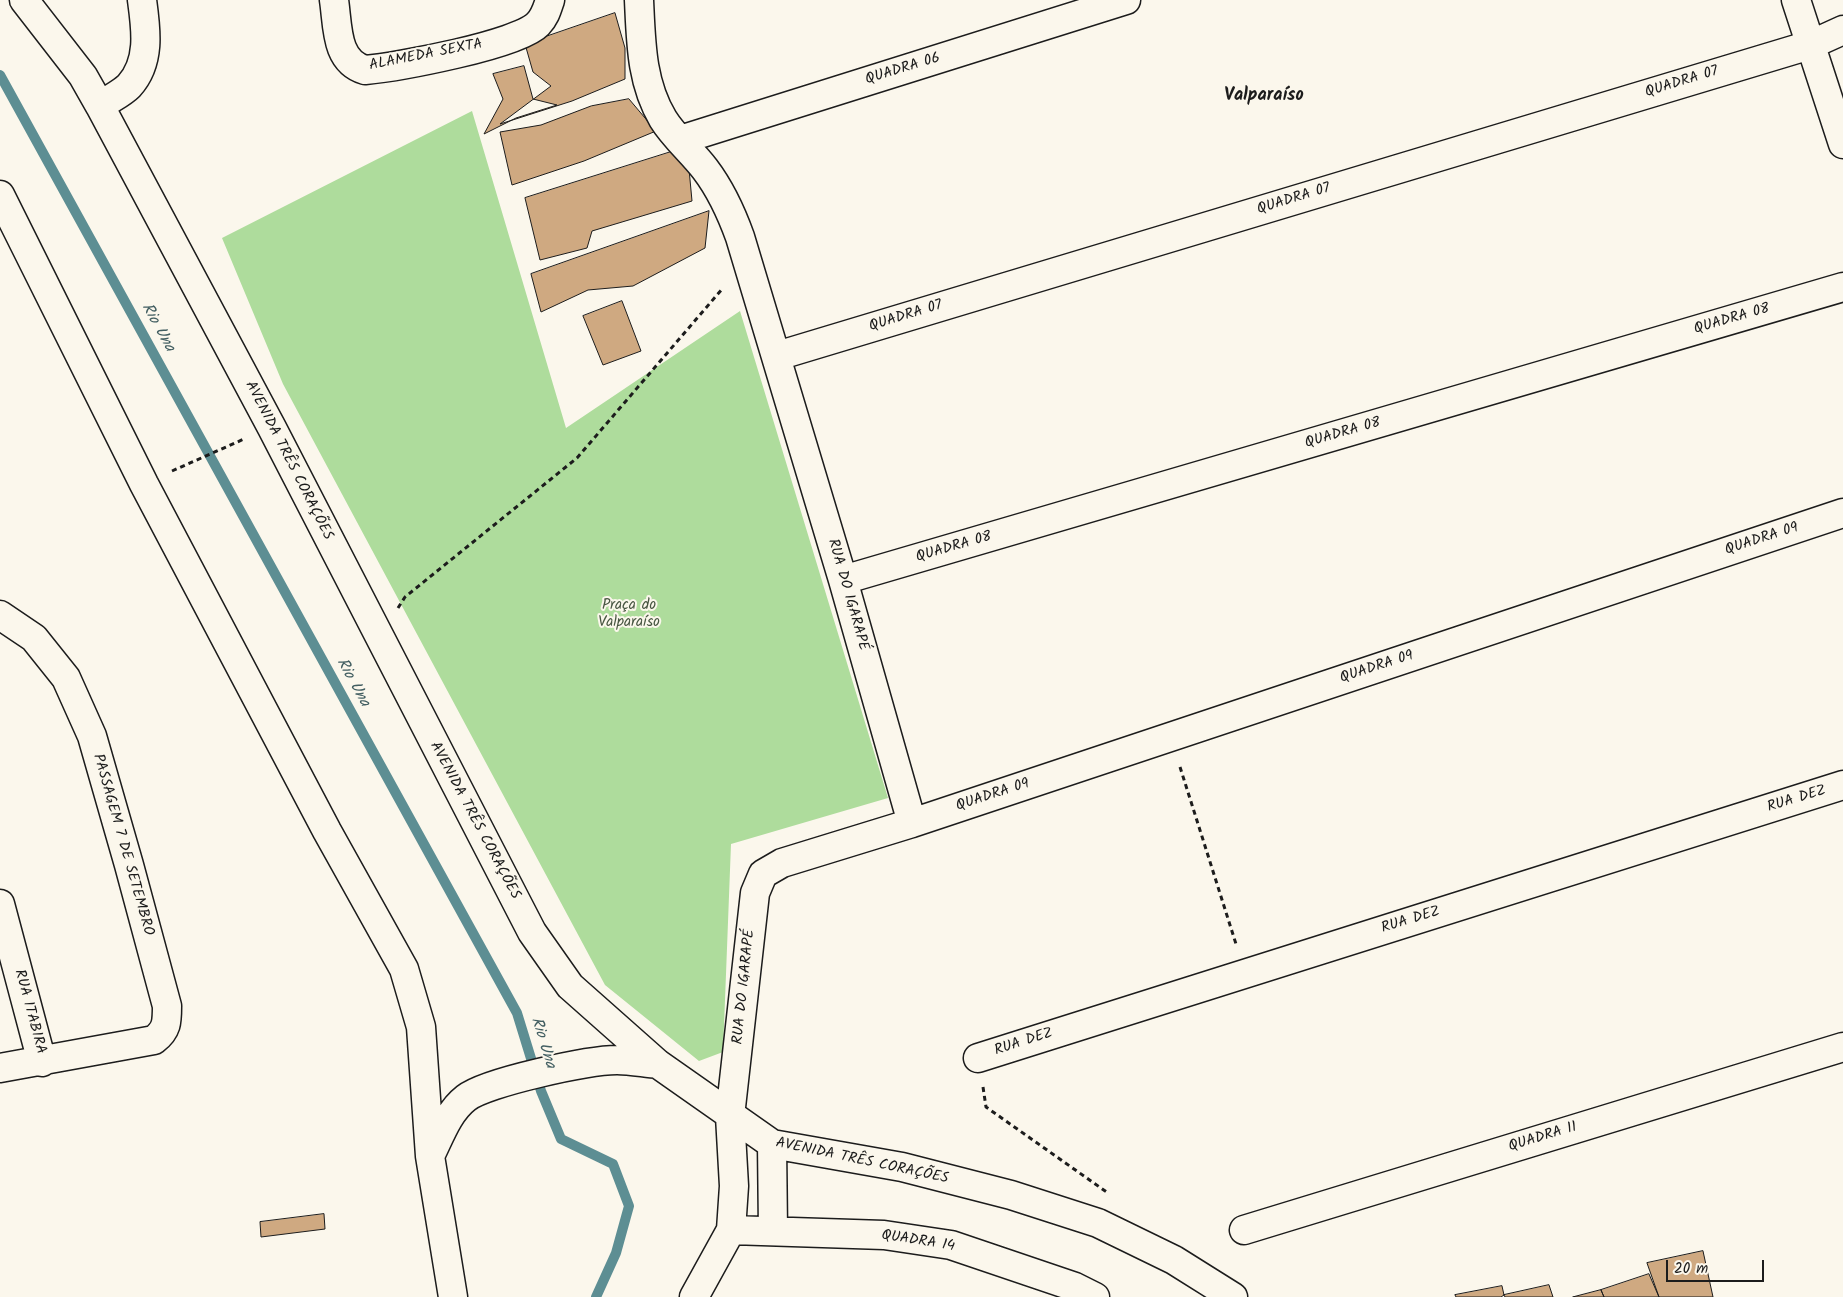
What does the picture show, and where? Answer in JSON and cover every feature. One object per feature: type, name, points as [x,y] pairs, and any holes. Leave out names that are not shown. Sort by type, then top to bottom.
[{"type":"street","name":"AVENIDA TRÊS CORAÇÕES","points":[[24,0],[83,76],[100,106],[262,410],[532,932],[570,986],[658,1064],[772,1144],[902,1168],[1012,1195],[1098,1223],[1174,1260],[1233,1297]]},
{"type":"street","points":[[100,106],[128,86],[140,70],[144,54],[146,30],[142,0]]},
{"type":"street","name":"ALAMEDA SEXTA","points":[[334,0],[342,52],[356,67],[365,70],[451,53],[522,35],[538,25],[546,14],[550,0]]},
{"type":"street","name":"RUA DO IGARAPÉ","points":[[639,0],[641,54],[648,88],[663,120],[706,170],[727,201],[747,258],[843,580],[912,823],[782,863],[763,874],[755,893],[730,1116],[734,1186],[732,1230]]},
{"type":"street","name":"QUADRA 06","points":[[680,140],[1126,0]]},
{"type":"street","points":[[1796,0],[1841,130]]},
{"type":"street","name":"QUADRA 07","points":[[777,356],[1810,45],[1843,30]]},
{"type":"street","points":[[0,195],[144,484],[323,823],[404,969],[421,1027],[430,1156],[457,1294]]},
{"type":"street","name":"QUADRA 08","points":[[843,580],[1843,287]]},
{"type":"street","name":"QUADRA 09","points":[[912,823],[1843,513]]},
{"type":"street","name":"PASSAGEM 7 DE SETEMBRO","points":[[0,615],[34,638],[66,678],[92,736],[167,1006],[167,1024],[163,1033],[154,1040],[42,1062]]},
{"type":"street","name":"RUA DEZ","points":[[978,1058],[1843,786]]},
{"type":"street","name":"RUA ITABIRA","points":[[0,904],[42,1062]]},
{"type":"street","name":"QUADRA 11","points":[[1244,1230],[1843,1047]]},
{"type":"street","points":[[430,1156],[453,1110],[467,1097],[483,1089],[580,1063],[617,1060],[658,1064]]},
{"type":"street","points":[[0,1068],[42,1062]]},
{"type":"street","points":[[772,1144],[773,1232]]},
{"type":"street","points":[[676,1297],[700,1287],[732,1230]]},
{"type":"street","name":"QUADRA 14","points":[[732,1230],[884,1235],[951,1245],[1075,1287],[1095,1297]]},
{"type":"path","points":[[379,638],[405,597],[577,458],[747,258]]},
{"type":"path","points":[[191,463],[234,444]]},
{"type":"path","points":[[1170,737],[1245,973]]},
{"type":"path","points":[[978,1058],[986,1107],[1114,1196]]},
{"type":"green space","name":"Praça do Valparaíso","points":[[472,111],[566,428],[740,311],[888,798],[731,844],[723,1052],[699,1061],[605,985],[283,384],[222,238]]},
{"type":"building","points":[[615,13],[625,48],[625,79],[572,101],[500,124],[551,86],[533,72],[525,44]]},
{"type":"building","points":[[524,66],[533,99],[557,105],[516,118],[484,134],[503,99],[493,74]]},
{"type":"building","points":[[629,99],[656,131],[584,161],[512,185],[500,132],[541,125],[591,106]]},
{"type":"building","points":[[674,151],[689,169],[692,201],[592,231],[587,248],[540,260],[525,198]]},
{"type":"building","points":[[709,211],[705,248],[633,286],[588,290],[541,312],[531,274]]},
{"type":"building","points":[[622,301],[641,351],[603,365],[583,316]]},
{"type":"building","points":[[324,1214],[325,1229],[261,1237],[260,1222]]},
{"type":"building","points":[[1703,1251],[1713,1297],[1659,1297],[1647,1263]]},
{"type":"building","points":[[1649,1274],[1659,1297],[1604,1297],[1601,1290]]},
{"type":"building","points":[[1549,1285],[1553,1297],[1505,1297],[1504,1295]]},
{"type":"building","points":[[1502,1286],[1504,1295],[1501,1297],[1456,1297],[1455,1295]]},
{"type":"building","points":[[1601,1290],[1604,1297],[1573,1297]]},
{"type":"waterway","name":"Rio Una","points":[[0,75],[517,1013],[541,1091],[561,1139],[613,1164],[629,1206],[616,1253],[596,1297]]},
{"type":"district","name":"Valparaíso","points":[[1264,97]]}]
